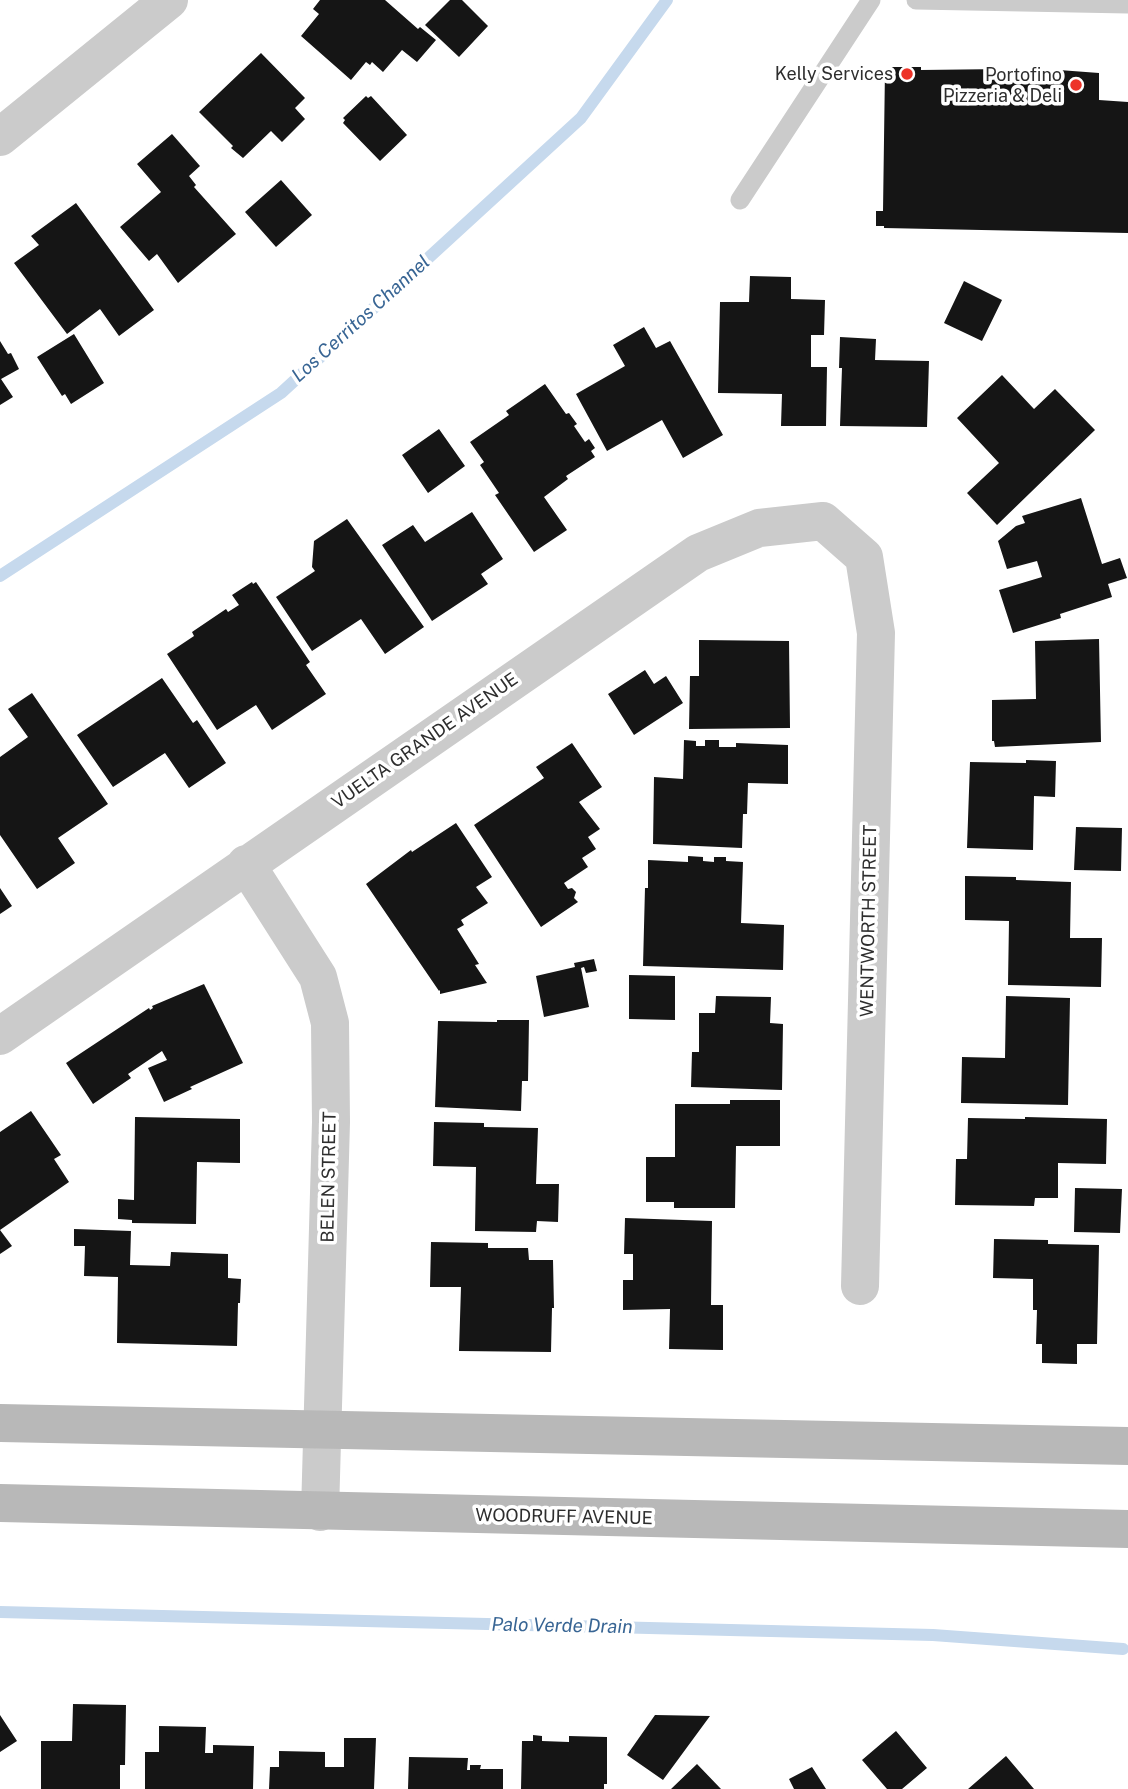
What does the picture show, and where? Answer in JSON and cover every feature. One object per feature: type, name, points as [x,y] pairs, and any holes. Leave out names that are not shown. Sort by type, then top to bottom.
[{"type":"main road","points":[[0,1423],[1128,1446]]},
{"type":"main road","name":"WOODRUFF AVENUE","points":[[0,1503],[1128,1529]]},
{"type":"street","points":[[0,137],[169,0]]},
{"type":"street","name":"VUELTA GRANDE AVENUE","points":[[0,1036],[698,553],[759,528],[823,521],[864,557]]},
{"type":"street","name":"WENTWORTH STREET","points":[[860,1286],[876,633],[864,557]]},
{"type":"street","name":"BELEN STREET","points":[[246,864],[318,977],[330,1023],[331,1122],[320,1511]]},
{"type":"lane","points":[[740,200],[871,0]]},
{"type":"lane","points":[[916,0],[1128,4]]},
{"type":"building","points":[[320,0],[385,0],[418,29],[420,27],[436,40],[417,62],[402,50],[383,72],[372,62],[370,65],[366,62],[351,80],[301,36],[319,14],[313,9]]},
{"type":"building","points":[[450,0],[462,0],[488,26],[459,57],[425,25]]},
{"type":"building","points":[[261,53],[305,98],[295,108],[305,119],[282,142],[271,131],[243,158],[199,112]]},
{"type":"building","points":[[921,67],[921,70],[1004,69],[1004,72],[1017,72],[1017,69],[1044,70],[1044,73],[1059,73],[1059,70],[1099,73],[1099,100],[1128,102],[1128,233],[876,226],[876,211],[883,211],[885,69]]},
{"type":"building","points":[[366,96],[371,96],[407,135],[380,161],[343,123],[343,118]]},
{"type":"building","points":[[172,134],[200,166],[189,176],[196,185],[194,187],[236,234],[178,283],[157,254],[149,261],[120,227],[161,192],[137,164]]},
{"type":"building","points":[[281,180],[312,215],[276,247],[245,212]]},
{"type":"building","points":[[76,203],[154,310],[119,336],[100,309],[67,334],[14,263],[39,245],[31,236]]},
{"type":"building","points":[[750,276],[791,277],[791,299],[825,300],[824,335],[811,335],[811,367],[827,367],[826,426],[781,426],[782,394],[718,393],[720,302],[749,302]]},
{"type":"building","points":[[964,281],[1002,300],[982,341],[944,323]]},
{"type":"building","points":[[644,327],[656,348],[670,341],[723,435],[683,458],[662,420],[607,451],[576,394],[625,366],[613,345]]},
{"type":"building","points":[[74,334],[104,383],[71,404],[65,394],[62,396],[37,357]]},
{"type":"building","points":[[840,337],[876,339],[875,360],[929,361],[927,427],[840,426]]},
{"type":"building","points":[[0,341],[8,354],[11,353],[19,369],[1,379],[13,397],[0,405]]},
{"type":"building","points":[[1002,375],[1034,409],[1055,389],[1095,430],[997,525],[967,493],[999,463],[957,418]]},
{"type":"building","points":[[545,384],[566,414],[569,413],[577,424],[574,426],[585,442],[589,439],[595,448],[591,451],[595,457],[566,476],[568,479],[544,497],[567,530],[534,552],[495,495],[499,493],[480,465],[484,462],[470,442],[509,415],[506,411]]},
{"type":"building","points":[[439,429],[465,466],[428,493],[402,455]]},
{"type":"building","points":[[1081,498],[1102,564],[1120,558],[1127,578],[1108,584],[1112,597],[1060,614],[1061,618],[1013,633],[999,590],[1042,577],[1037,561],[1007,569],[998,541],[1016,526],[1025,523],[1022,516]]},
{"type":"building","points":[[472,512],[503,559],[481,574],[488,584],[432,621],[382,545],[413,525],[425,542]]},
{"type":"building","points":[[347,519],[424,627],[385,654],[361,619],[312,651],[276,597],[315,571],[312,567],[314,541]]},
{"type":"building","points":[[256,582],[310,662],[306,665],[326,694],[272,730],[256,705],[217,730],[167,654],[194,636],[192,632],[226,609],[228,612],[239,605],[232,595]]},
{"type":"building","points":[[1099,639],[1101,742],[995,747],[992,741],[992,700],[1036,699],[1035,641]]},
{"type":"building","points":[[699,640],[789,641],[790,728],[689,729],[690,676],[699,676]]},
{"type":"building","points":[[645,670],[654,684],[666,676],[683,703],[634,735],[608,694]]},
{"type":"building","points":[[162,678],[193,723],[197,720],[226,763],[189,788],[165,753],[113,787],[77,735]]},
{"type":"building","points":[[32,693],[108,804],[58,838],[75,863],[37,889],[0,835],[0,757],[28,737],[8,709]]},
{"type":"building","points":[[684,740],[696,741],[696,746],[705,746],[705,740],[719,740],[719,747],[736,747],[736,743],[788,745],[788,784],[748,783],[747,814],[743,814],[742,848],[653,844],[654,777],[683,779]]},
{"type":"building","points":[[572,743],[602,787],[579,802],[600,829],[588,837],[596,849],[582,858],[588,867],[564,883],[568,889],[572,888],[576,892],[574,898],[578,902],[541,927],[474,825],[544,778],[536,767]]},
{"type":"building","points":[[1026,760],[1056,761],[1055,797],[1034,796],[1033,850],[967,848],[970,762],[1026,763]]},
{"type":"building","points":[[456,823],[492,877],[476,887],[488,903],[461,920],[464,925],[457,929],[479,964],[475,965],[487,983],[440,994],[440,990],[366,884],[411,850],[412,852]]},
{"type":"building","points":[[1076,827],[1122,828],[1121,871],[1074,870]]},
{"type":"building","points":[[688,856],[703,857],[703,861],[714,862],[714,857],[726,857],[726,861],[743,862],[741,923],[784,925],[783,970],[643,966],[648,860],[688,862]]},
{"type":"building","points":[[965,876],[1071,882],[1070,938],[1102,938],[1101,987],[1008,985],[1009,921],[965,920]]},
{"type":"building","points":[[0,888],[12,906],[0,914]]},
{"type":"building","points":[[594,959],[597,971],[586,973],[584,967],[581,968],[589,1007],[544,1017],[536,976],[575,967],[574,963]]},
{"type":"building","points":[[629,975],[675,976],[675,1020],[629,1019]]},
{"type":"building","points":[[204,984],[243,1063],[164,1102],[148,1068],[167,1060],[162,1051],[128,1074],[131,1078],[93,1104],[66,1063],[149,1008],[150,1010],[152,1006]]},
{"type":"building","points":[[716,996],[771,997],[770,1023],[783,1024],[782,1090],[691,1087],[692,1052],[699,1052],[699,1013],[715,1013]]},
{"type":"building","points":[[1006,996],[1070,998],[1068,1105],[961,1103],[962,1057],[1005,1058]]},
{"type":"building","points":[[529,1020],[528,1081],[522,1081],[521,1111],[435,1107],[438,1021]]},
{"type":"building","points":[[730,1100],[780,1100],[780,1146],[736,1146],[735,1208],[674,1208],[674,1202],[646,1202],[646,1157],[675,1157],[675,1104],[730,1104]]},
{"type":"building","points":[[31,1111],[61,1155],[54,1159],[69,1182],[0,1230],[0,1132]]},
{"type":"building","points":[[135,1117],[240,1119],[240,1163],[197,1162],[196,1224],[132,1223],[132,1220],[118,1219],[118,1199],[134,1200]]},
{"type":"building","points":[[968,1118],[1107,1119],[1106,1164],[1058,1163],[1058,1198],[1035,1198],[1034,1206],[955,1205],[956,1159],[967,1159]]},
{"type":"building","points":[[434,1122],[484,1123],[484,1127],[538,1128],[536,1184],[559,1184],[558,1222],[537,1221],[536,1232],[475,1231],[476,1167],[433,1166]]},
{"type":"building","points":[[1075,1188],[1122,1189],[1120,1233],[1074,1232]]},
{"type":"building","points":[[625,1218],[712,1221],[711,1305],[723,1305],[723,1350],[669,1349],[670,1309],[623,1310],[623,1280],[633,1280],[633,1254],[624,1254]]},
{"type":"building","points":[[74,1229],[131,1231],[130,1265],[170,1266],[171,1252],[228,1254],[228,1278],[241,1279],[237,1346],[117,1343],[118,1277],[84,1276],[85,1246],[74,1246]]},
{"type":"building","points":[[0,1230],[12,1246],[0,1254]]},
{"type":"building","points":[[994,1239],[1099,1245],[1097,1344],[1077,1344],[1077,1364],[1042,1363],[1042,1344],[1036,1344],[1037,1310],[1033,1310],[1033,1279],[993,1278]]},
{"type":"building","points":[[431,1242],[488,1243],[488,1248],[528,1248],[529,1260],[553,1260],[551,1352],[459,1351],[461,1287],[430,1287]]},
{"type":"building","points":[[73,1704],[126,1705],[125,1765],[120,1765],[120,1789],[41,1789],[41,1741],[72,1741]]},
{"type":"building","points":[[0,1715],[17,1741],[0,1752]]},
{"type":"building","points":[[655,1715],[710,1716],[663,1780],[627,1755]]},
{"type":"building","points":[[159,1726],[206,1727],[205,1753],[213,1753],[213,1745],[254,1746],[253,1789],[145,1789],[145,1752],[159,1752]]},
{"type":"building","points":[[896,1731],[927,1768],[902,1789],[887,1789],[862,1760]]},
{"type":"building","points":[[533,1735],[542,1736],[542,1741],[569,1742],[569,1736],[607,1737],[607,1784],[604,1784],[604,1789],[521,1789],[522,1741],[533,1741]]},
{"type":"building","points":[[344,1738],[376,1738],[374,1789],[269,1789],[270,1767],[279,1767],[279,1751],[325,1752],[325,1767],[344,1767]]},
{"type":"building","points":[[1006,1756],[1034,1789],[968,1789]]},
{"type":"building","points":[[409,1757],[468,1758],[467,1770],[470,1770],[470,1765],[481,1765],[480,1769],[503,1769],[503,1789],[408,1789]]},
{"type":"building","points":[[697,1764],[721,1789],[671,1789]]},
{"type":"building","points":[[812,1767],[826,1789],[794,1789],[789,1779]]},
{"type":"waterway","name":"Los Cerritos Channel","points":[[0,576],[281,393],[581,118],[667,0]]},
{"type":"waterway","name":"Palo Verde Drain","points":[[0,1612],[933,1635],[1123,1649]]},
{"type":"place","name":"Kelly Services","points":[[907,74]]},
{"type":"place","name":"Portofino Pizzeria & Deli","points":[[1076,85]]}]
